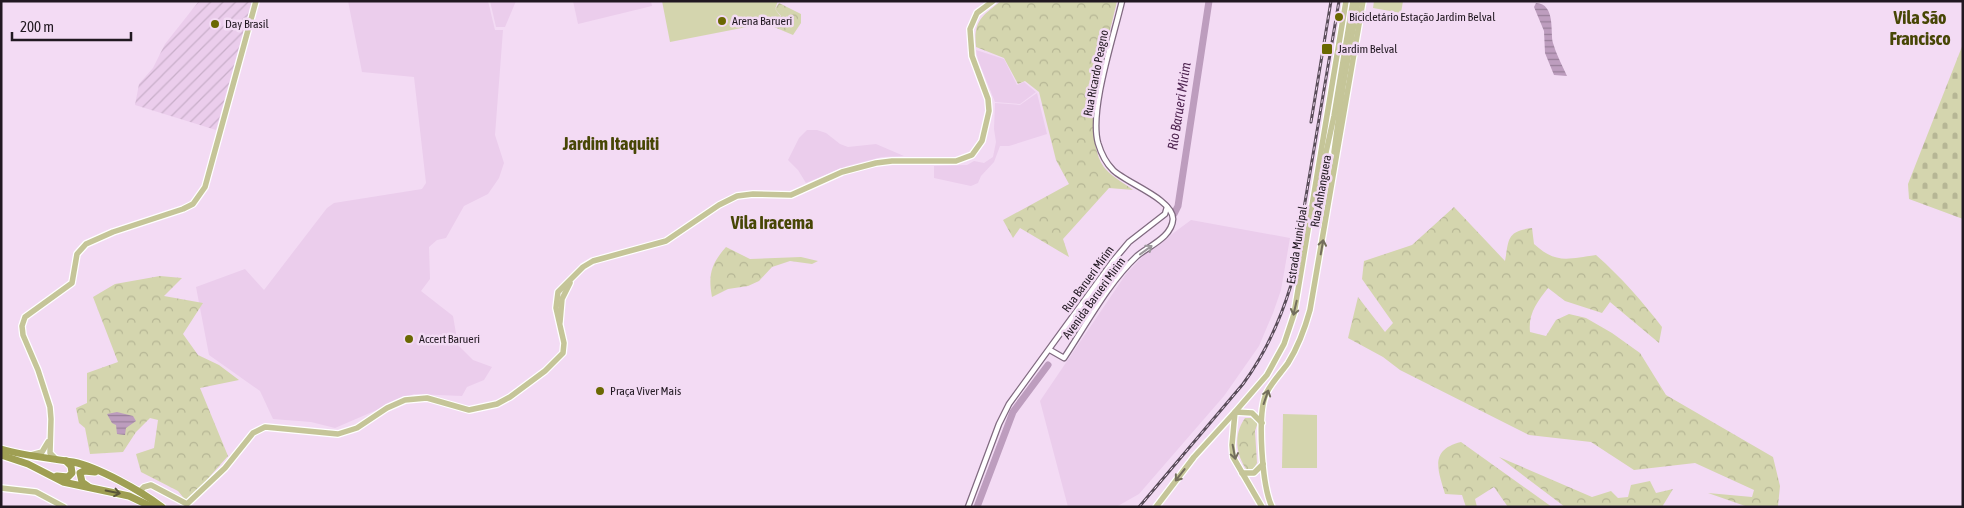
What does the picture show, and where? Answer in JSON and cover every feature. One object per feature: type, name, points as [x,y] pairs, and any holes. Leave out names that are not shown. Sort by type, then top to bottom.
[{"type":"highway","points":[[1,449],[26,456],[56,459],[84,465],[139,492],[162,507]]},
{"type":"highway","points":[[1,455],[64,478],[70,475],[71,466],[66,461]]},
{"type":"highway","points":[[92,489],[80,479],[81,472],[94,472],[107,476]]},
{"type":"highway","points":[[52,475],[63,482],[129,496],[152,507]]},
{"type":"main road","points":[[56,459],[50,453],[50,407],[38,370],[23,335],[22,326],[25,317],[34,309],[66,290],[72,283],[78,254],[86,244],[113,232],[183,209],[198,198],[205,187],[256,1]]},
{"type":"main road","points":[[139,492],[144,487],[151,485],[188,504],[226,468],[248,438],[265,427],[342,434],[357,428],[393,405],[411,399],[431,399],[469,410],[497,404],[518,392],[560,358],[565,346],[560,329],[562,300],[576,273],[588,264],[599,259],[666,241],[719,205],[737,196],[753,194],[791,195],[842,172],[876,163],[892,161],[956,161],[972,155],[978,150],[984,137],[989,104],[972,56],[970,29],[976,13],[993,1]]},
{"type":"main road","name":"Estrada Municipal","points":[[1156,507],[1194,457],[1267,375],[1279,355],[1291,327],[1298,298],[1346,1]]},
{"type":"main road","points":[[1315,191],[1324,160],[1352,1]]},
{"type":"main road","points":[[1334,164],[1343,86],[1358,1]]},
{"type":"main road","name":"Rua Anhanguera","points":[[1272,507],[1265,488],[1263,462],[1262,423],[1267,392],[1294,352],[1308,316],[1334,164],[1344,122],[1363,1]]},
{"type":"main road","points":[[1262,423],[1252,413],[1236,412],[1232,449],[1233,457],[1262,507]]},
{"type":"main road","points":[[26,456],[42,452],[50,437]]},
{"type":"main road","points":[[1242,473],[1254,473],[1262,468],[1263,462]]},
{"type":"main road","points":[[1,488],[36,492],[64,507]]},
{"type":"street","name":"Rua Ricardo Peagno","points":[[1122,1],[1098,106],[1096,132],[1098,142],[1103,157],[1113,170],[1167,206]]},
{"type":"street","name":"Rua Barueri Mirim","points":[[1050,350],[1121,251],[1138,234],[1165,214],[1167,206]]},
{"type":"street","name":"Avenida Barueri Mirim","points":[[1050,350],[1064,358],[1123,270],[1168,231],[1173,218],[1167,206]]},
{"type":"street","points":[[968,507],[1006,409],[1050,350]]},
{"type":"shaded area","points":[[199,1],[252,1],[216,130],[135,105],[139,84],[153,68],[165,44]]},
{"type":"shaded area","points":[[348,1],[488,1],[495,30],[503,30],[495,135],[504,163],[499,178],[488,194],[464,206],[446,238],[437,240],[429,247],[430,279],[421,291],[453,316],[458,345],[473,360],[492,367],[484,380],[467,387],[462,396],[414,394],[335,428],[311,422],[273,419],[260,391],[209,355],[196,287],[245,269],[264,290],[327,208],[334,203],[422,189],[426,183],[414,77],[362,72]]},
{"type":"shaded area","points":[[490,1],[516,1],[505,27],[496,27]]},
{"type":"shaded area","points":[[573,1],[651,1],[652,6],[578,24]]},
{"type":"shaded area","points":[[1536,3],[1547,8],[1551,19],[1553,43],[1567,76],[1554,75],[1545,53],[1544,31],[1534,7]]},
{"type":"shaded area","points":[[976,50],[1004,59],[1017,85],[1024,82],[1036,92],[1020,104],[995,102],[978,60]]},
{"type":"shaded area","points":[[1037,93],[1047,134],[1009,146],[1000,146],[994,162],[981,176],[978,183],[971,186],[934,178],[934,166],[967,165],[974,161],[984,163],[993,157],[996,142],[994,129],[995,103],[1020,105]]},
{"type":"shaded area","points":[[807,130],[817,130],[826,133],[840,144],[848,147],[876,144],[904,156],[882,157],[847,166],[806,183],[798,170],[788,160],[799,138]]},
{"type":"shaded area","points":[[1191,220],[1290,238],[1281,290],[1259,346],[1224,396],[1139,494],[1116,507],[1068,507],[1040,401],[1126,274],[1144,255]]},
{"type":"shaded area","points":[[117,412],[133,416],[136,421],[126,428],[125,435],[117,434],[116,425],[112,423],[107,414]]},
{"type":"green space","name":"Arena Barueri","points":[[662,1],[778,1],[775,9],[781,17],[774,27],[765,25],[752,26],[670,42]]},
{"type":"green space","points":[[1001,1],[1117,1],[1098,85],[1094,131],[1097,150],[1103,166],[1113,176],[1133,190],[1109,188],[1063,239],[1069,257],[1020,228],[1013,238],[1003,220],[1069,184],[1056,160],[1039,92],[1025,81],[1018,84],[1004,58],[976,47],[976,31],[980,20]]},
{"type":"green space","points":[[1374,1],[1403,1],[1401,13],[1373,8]]},
{"type":"green space","points":[[779,3],[801,14],[801,23],[793,35],[774,27],[781,16],[775,9]]},
{"type":"green space","points":[[1963,44],[1963,219],[1909,199],[1908,184]]},
{"type":"green space","points":[[1454,207],[1505,261],[1508,242],[1513,234],[1517,231],[1532,228],[1534,244],[1549,255],[1569,259],[1596,255],[1605,263],[1662,327],[1659,343],[1610,302],[1602,313],[1565,301],[1548,288],[1537,303],[1532,314],[1530,332],[1546,336],[1556,320],[1569,314],[1586,318],[1612,333],[1640,353],[1666,395],[1773,457],[1780,486],[1778,506],[1748,507],[1708,493],[1752,497],[1754,490],[1695,463],[1634,470],[1591,442],[1529,435],[1400,370],[1383,357],[1348,338],[1358,297],[1385,332],[1393,323],[1362,279],[1364,261],[1412,245]]},
{"type":"green space","points":[[726,247],[750,259],[801,257],[818,261],[812,264],[790,261],[772,267],[759,281],[748,286],[728,289],[712,297],[710,282],[712,270]]},
{"type":"green space","points":[[160,276],[182,278],[164,296],[203,303],[183,334],[198,355],[219,365],[239,380],[200,388],[228,456],[187,502],[178,491],[141,472],[136,454],[154,448],[158,420],[150,418],[136,432],[123,452],[90,454],[85,428],[79,423],[76,408],[87,403],[87,373],[118,362],[93,297],[115,284]]},
{"type":"green space","points":[[1283,414],[1317,415],[1317,468],[1282,468]]},
{"type":"green space","points":[[1245,418],[1251,418],[1258,422],[1255,431],[1257,463],[1253,470],[1247,470],[1243,464],[1237,445],[1241,424]]},
{"type":"green space","points":[[1461,442],[1552,507],[1508,507],[1494,487],[1475,499],[1477,507],[1466,507],[1462,495],[1445,494],[1438,462],[1444,450]]},
{"type":"green space","points":[[1499,457],[1592,497],[1611,491],[1618,498],[1628,497],[1631,485],[1650,481],[1656,493],[1673,489],[1662,507],[1565,507]]},
{"type":"waterway","name":"Rio Barueri Mirim","points":[[1174,214],[1178,206],[1209,1]]},
{"type":"waterway","name":"Rio Barueri Mirim","points":[[977,507],[1013,412],[1048,365]]},
{"type":"railway","points":[[1311,122],[1331,1]]},
{"type":"railway","points":[[1139,507],[1243,384],[1265,349],[1282,311],[1291,285],[1339,1]]},
{"type":"place","name":"Bicicletário Estação Jardim Belval","points":[[1339,17]]},
{"type":"place","name":"Arena Barueri","points":[[722,21]]},
{"type":"place","name":"Day Brasil","points":[[215,24]]},
{"type":"place","name":"Jardim Belval","points":[[1327,49]]},
{"type":"place","name":"Accert Barueri","points":[[409,339]]},
{"type":"place","name":"Praça Viver Mais","points":[[600,391]]},
{"type":"district","name":"Vila São Francisco","points":[[1920,28]]},
{"type":"district","name":"Jardim Itaquiti","points":[[611,144]]},
{"type":"district","name":"Vila Iracema","points":[[772,223]]}]
